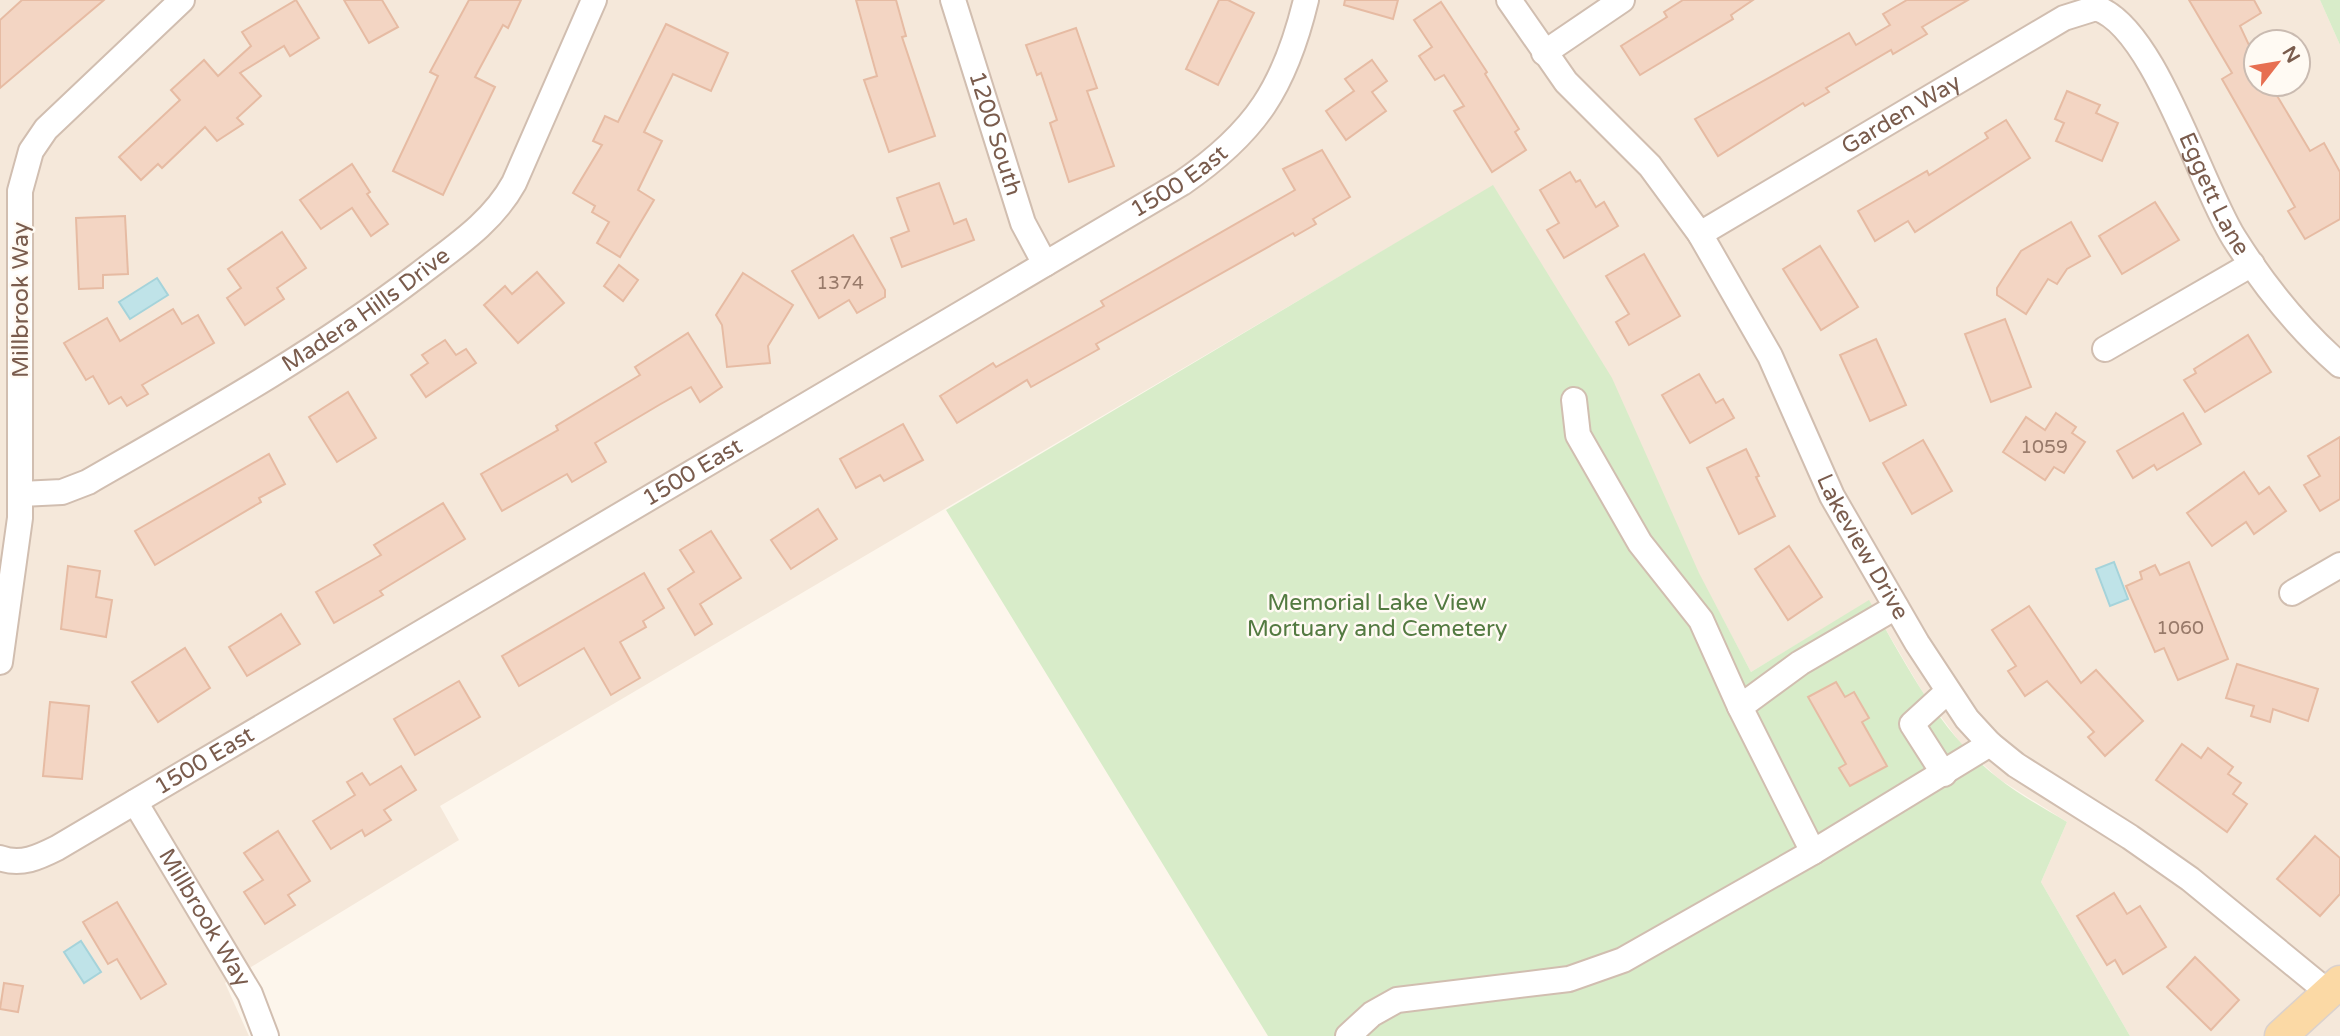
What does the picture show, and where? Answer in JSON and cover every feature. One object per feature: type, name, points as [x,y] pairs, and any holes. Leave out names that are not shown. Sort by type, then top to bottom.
[{"type":"main road","points":[[2281,1036],[2334,987]]},
{"type":"street","name":"Millbrook Way","points":[[0,662],[21,494],[20,191],[26,163],[38,140],[51,124],[182,0]]},
{"type":"street","name":"Madera Hills Drive","points":[[21,494],[75,489],[214,409],[331,339],[481,226],[499,206],[514,183],[594,0]]},
{"type":"street","name":"1200 South","points":[[953,0],[1023,223],[1045,264]]},
{"type":"street","name":"1500 East","points":[[0,858],[10,862],[35,858],[135,802],[1182,183],[1230,147],[1249,126],[1280,79],[1292,52],[1306,0]]},
{"type":"street","name":"Lakeview Drive","points":[[1509,0],[1566,82],[1650,166],[1700,234],[1770,356],[1819,472],[1947,692],[1990,744],[2035,779],[2179,871],[2334,987]]},
{"type":"street","points":[[1544,53],[1622,0]]},
{"type":"street","name":"Garden Way","points":[[1700,234],[2064,18],[2085,9],[2106,12]]},
{"type":"street","name":"Eggett Lane","points":[[2106,12],[2123,24],[2135,41],[2174,109],[2216,207],[2252,264],[2291,314],[2340,365]]},
{"type":"street","points":[[2105,349],[2252,264]]},
{"type":"street","points":[[1574,400],[1578,435],[1640,543],[1701,620],[1740,707],[1813,852]]},
{"type":"street","points":[[2292,593],[2340,565]]},
{"type":"street","points":[[1740,707],[1800,663],[1896,607]]},
{"type":"street","points":[[1944,774],[1912,724],[1947,692]]},
{"type":"street","points":[[1348,1036],[1361,1022],[1397,1000],[1569,979],[1623,960],[1813,852],[1990,744]]},
{"type":"street","name":"Millbrook Way","points":[[135,802],[250,994],[266,1036]]},
{"type":"shaded area","points":[[0,0],[2320,0],[2340,45],[2340,1036],[2130,1036],[2041,882],[2067,822],[1999,779],[1961,744],[1922,691],[1869,601],[1751,672],[1493,186],[440,806],[459,840],[225,983],[249,1036],[0,1036]]},
{"type":"green space","points":[[2320,0],[2340,0],[2340,45]]},
{"type":"green space","name":"Memorial Lake View Mortuary and Cemetery","points":[[1493,185],[1612,378],[1699,573],[1751,672],[1869,600],[1925,696],[1958,740],[2006,784],[2067,822],[2041,882],[2130,1036],[1268,1036],[946,510]]},
{"type":"water","points":[[157,278],[168,295],[130,319],[119,302]]},
{"type":"water","points":[[2114,562],[2128,599],[2110,606],[2096,569]]},
{"type":"water","points":[[81,941],[101,972],[84,983],[64,952]]},
{"type":"building","points":[[22,0],[104,0],[0,88],[0,20]]},
{"type":"building","points":[[296,0],[319,38],[290,56],[284,46],[240,73],[261,96],[237,118],[243,124],[217,141],[205,127],[162,168],[158,164],[141,180],[119,157],[180,100],[171,90],[204,60],[218,76],[251,46],[242,32]]},
{"type":"building","points":[[344,0],[382,0],[398,27],[369,43]]},
{"type":"building","points":[[469,0],[521,0],[508,28],[503,25],[475,77],[495,87],[443,195],[393,171],[438,76],[430,72]]},
{"type":"building","points":[[856,0],[896,0],[906,36],[902,37],[935,136],[889,152],[864,80],[877,76]]},
{"type":"building","points":[[1219,0],[1228,0],[1254,13],[1218,85],[1186,69]]},
{"type":"building","points":[[1345,0],[1398,0],[1393,19],[1344,5]]},
{"type":"building","points":[[1683,0],[1753,0],[1731,15],[1733,19],[1640,75],[1621,46],[1667,17],[1664,12]]},
{"type":"building","points":[[1907,0],[1968,0],[1922,27],[1927,34],[1893,54],[1891,50],[1826,88],[1829,92],[1805,106],[1803,103],[1718,156],[1695,119],[1849,33],[1856,45],[1890,25],[1883,14]]},
{"type":"building","points":[[2189,0],[2254,0],[2261,13],[2240,26],[2242,98],[2278,98],[2310,151],[2324,143],[2340,172],[2340,219],[2305,239],[2288,211],[2295,207],[2222,79],[2232,73]]},
{"type":"building","points":[[1441,2],[1487,72],[1485,74],[1519,129],[1515,132],[1526,150],[1492,172],[1454,111],[1464,106],[1444,75],[1435,80],[1419,56],[1432,47],[1414,20]]},
{"type":"building","points":[[666,24],[728,53],[711,91],[673,74],[644,132],[662,141],[638,190],[654,200],[620,257],[597,243],[609,222],[592,212],[595,206],[573,193],[602,145],[593,141],[605,116],[618,122]]},
{"type":"building","points":[[1076,28],[1097,88],[1087,91],[1114,166],[1069,182],[1050,123],[1057,120],[1041,73],[1037,75],[1026,45]]},
{"type":"building","points":[[1372,60],[1387,81],[1372,92],[1386,111],[1346,140],[1326,111],[1354,91],[1345,79]]},
{"type":"building","points":[[2067,91],[2100,105],[2096,113],[2118,123],[2102,161],[2056,141],[2064,123],[2055,119]]},
{"type":"building","points":[[2006,120],[2030,158],[1915,232],[1908,221],[1875,241],[1858,211],[1927,171],[1929,175],[1988,138],[1985,133]]},
{"type":"building","points":[[1322,150],[1350,197],[1313,219],[1316,224],[1295,236],[1293,233],[1096,344],[1099,349],[1031,387],[1027,380],[957,423],[940,396],[993,363],[996,367],[1104,306],[1101,301],[1295,190],[1283,169]]},
{"type":"building","points":[[352,164],[370,192],[367,194],[388,224],[371,236],[352,208],[321,229],[300,200]]},
{"type":"building","points":[[1570,172],[1576,182],[1580,180],[1596,207],[1604,202],[1618,226],[1564,258],[1547,230],[1559,223],[1540,190]]},
{"type":"building","points":[[939,183],[954,224],[966,219],[974,240],[902,267],[891,238],[909,231],[897,198]]},
{"type":"building","points":[[2155,202],[2179,240],[2122,274],[2099,236]]},
{"type":"building","points":[[125,216],[128,274],[103,275],[103,288],[79,289],[76,218]]},
{"type":"building","points":[[2071,222],[2090,256],[2067,269],[2057,284],[2048,279],[2026,314],[1997,295],[1997,288],[2021,251]]},
{"type":"building","points":[[282,232],[306,268],[277,288],[284,299],[245,325],[227,298],[241,288],[228,269]]},
{"type":"building","points":[[853,235],[885,290],[885,297],[857,313],[849,300],[819,318],[792,271]]},
{"type":"building","points":[[1820,246],[1858,307],[1821,330],[1783,269]]},
{"type":"building","points":[[1644,254],[1680,316],[1629,345],[1616,322],[1629,314],[1606,276]]},
{"type":"building","points":[[619,265],[638,280],[623,301],[604,286]]},
{"type":"building","points":[[537,272],[564,303],[518,343],[484,305],[505,286],[512,294]]},
{"type":"building","points":[[743,273],[793,305],[768,346],[770,363],[727,367],[722,325],[716,315]]},
{"type":"building","points":[[173,309],[182,324],[198,315],[214,343],[142,385],[148,394],[127,406],[121,397],[109,404],[93,376],[86,380],[64,343],[107,318],[120,341]]},
{"type":"building","points":[[2005,319],[2031,387],[1991,402],[1965,334]]},
{"type":"building","points":[[688,333],[722,387],[700,402],[691,387],[659,405],[595,443],[606,462],[572,482],[567,474],[502,511],[481,474],[558,430],[556,426],[640,375],[635,367]]},
{"type":"building","points":[[2248,335],[2271,372],[2205,412],[2184,380],[2196,373],[2194,369]]},
{"type":"building","points":[[1876,339],[1906,405],[1870,421],[1840,355]]},
{"type":"building","points":[[445,340],[456,355],[466,349],[476,363],[426,397],[411,375],[428,363],[422,355]]},
{"type":"building","points":[[1699,374],[1716,403],[1723,399],[1734,418],[1690,443],[1662,395]]},
{"type":"building","points":[[348,392],[376,438],[337,462],[309,417]]},
{"type":"building","points":[[2056,413],[2076,427],[2072,433],[2085,442],[2064,473],[2054,467],[2045,480],[2003,452],[2026,417],[2045,430]]},
{"type":"building","points":[[2183,413],[2201,444],[2157,470],[2154,465],[2133,478],[2117,451]]},
{"type":"building","points":[[903,424],[923,460],[884,481],[880,475],[856,488],[840,459]]},
{"type":"building","points":[[2340,437],[2340,499],[2320,511],[2304,485],[2320,476],[2308,456]]},
{"type":"building","points":[[1923,440],[1952,491],[1912,514],[1883,463]]},
{"type":"building","points":[[1746,449],[1775,516],[1739,534],[1707,468]]},
{"type":"building","points":[[269,454],[285,484],[259,498],[261,502],[155,565],[135,531]]},
{"type":"building","points":[[2244,472],[2259,494],[2269,487],[2286,511],[2254,534],[2246,522],[2212,546],[2187,513]]},
{"type":"building","points":[[443,503],[465,539],[380,591],[383,595],[334,623],[316,592],[381,555],[374,545]]},
{"type":"building","points":[[818,509],[837,539],[791,569],[771,540]]},
{"type":"building","points":[[711,531],[741,578],[700,604],[712,624],[695,635],[668,589],[694,572],[680,550]]},
{"type":"building","points":[[1789,546],[1822,597],[1788,620],[1755,569]]},
{"type":"building","points":[[2189,562],[2228,659],[2178,680],[2164,648],[2155,652],[2126,586],[2142,579],[2140,572],[2155,565],[2160,575]]},
{"type":"building","points":[[68,566],[100,571],[96,597],[112,600],[106,637],[61,629]]},
{"type":"building","points":[[644,573],[664,608],[643,621],[646,627],[620,642],[640,678],[611,695],[584,648],[519,686],[502,656]]},
{"type":"building","points":[[2029,606],[2081,683],[2096,670],[2143,721],[2105,756],[2088,737],[2094,732],[2047,681],[2025,696],[2008,671],[2016,666],[1992,630]]},
{"type":"building","points":[[281,614],[300,644],[247,676],[229,647]]},
{"type":"building","points":[[185,648],[210,688],[158,722],[132,682]]},
{"type":"building","points":[[2237,664],[2318,689],[2308,721],[2273,709],[2270,722],[2251,716],[2254,706],[2226,698]]},
{"type":"building","points":[[459,681],[480,717],[415,755],[394,719]]},
{"type":"building","points":[[1836,682],[1845,697],[1854,692],[1869,718],[1862,722],[1887,766],[1850,786],[1839,768],[1846,764],[1808,697]]},
{"type":"building","points":[[50,702],[89,706],[82,779],[43,776]]},
{"type":"building","points":[[2182,744],[2201,758],[2208,748],[2233,767],[2228,774],[2241,783],[2233,794],[2247,804],[2227,832],[2156,780]]},
{"type":"building","points":[[401,766],[416,790],[384,810],[391,820],[365,836],[362,830],[331,849],[313,821],[355,795],[347,782],[362,773],[370,785]]},
{"type":"building","points":[[278,831],[310,881],[288,895],[295,905],[265,924],[244,892],[263,880],[244,853]]},
{"type":"building","points":[[2315,836],[2340,858],[2340,894],[2320,916],[2277,879]]},
{"type":"building","points":[[2114,893],[2127,914],[2140,906],[2166,947],[2123,974],[2115,960],[2107,965],[2077,916]]},
{"type":"building","points":[[117,902],[166,984],[141,999],[117,959],[108,964],[83,922]]},
{"type":"building","points":[[2195,957],[2239,1000],[2211,1030],[2167,987]]},
{"type":"building","points":[[4,983],[23,986],[18,1012],[0,1009]]}]
